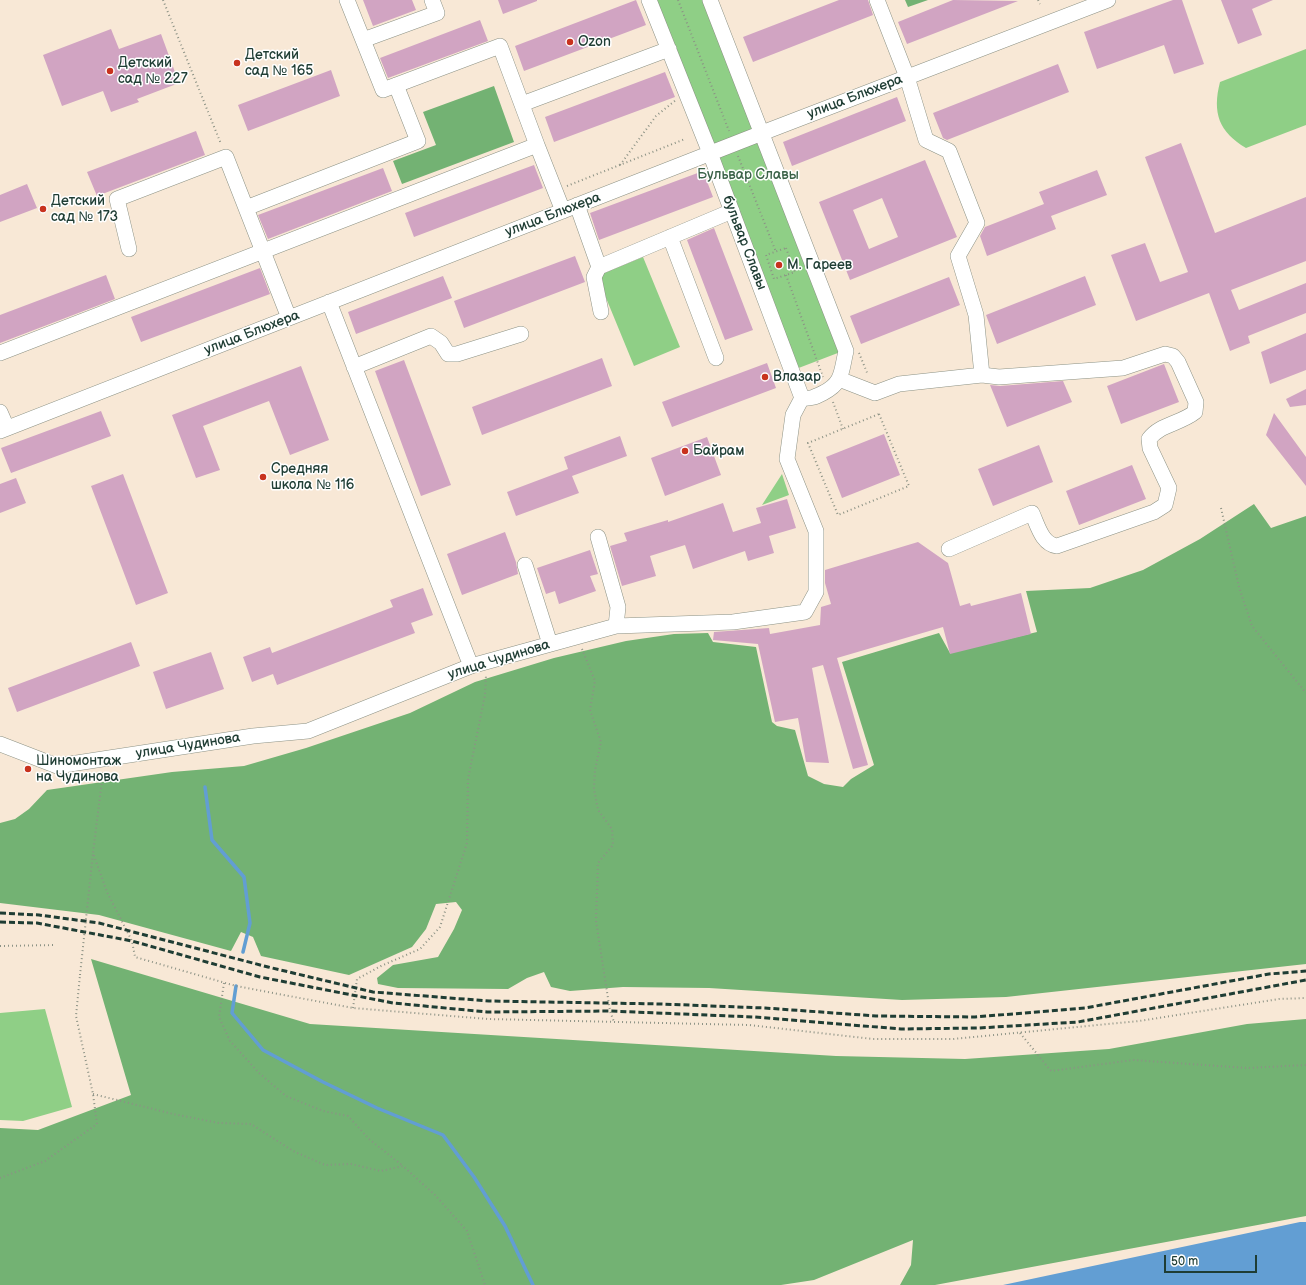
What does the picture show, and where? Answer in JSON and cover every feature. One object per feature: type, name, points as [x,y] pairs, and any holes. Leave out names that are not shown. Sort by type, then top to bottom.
[{"type":"street","points":[[347,0],[382,90],[500,46],[563,211]]},
{"type":"street","points":[[363,40],[437,13],[432,0]]},
{"type":"street","name":"бульвар Славы","points":[[649,0],[710,153],[802,398]]},
{"type":"street","points":[[710,0],[846,351],[840,379],[836,386],[812,399],[802,398]]},
{"type":"street","points":[[877,0],[907,77],[926,140],[949,151],[977,223],[958,256],[976,315],[982,375]]},
{"type":"street","name":"улица Блюхера","points":[[3,430],[710,153],[1108,0]]},
{"type":"street","points":[[522,104],[669,50]]},
{"type":"street","points":[[246,208],[418,141],[396,85]]},
{"type":"street","points":[[0,352],[537,145]]},
{"type":"street","points":[[130,249],[117,199],[226,157],[289,318]]},
{"type":"street","points":[[577,205],[599,267]]},
{"type":"street","points":[[601,312],[594,277],[599,267],[732,212]]},
{"type":"street","points":[[670,237],[716,358]]},
{"type":"street","points":[[329,302],[470,666]]},
{"type":"street","points":[[354,367],[431,336],[441,342],[448,354],[457,354],[521,334]]},
{"type":"street","points":[[840,379],[875,393],[899,384],[982,375],[999,378],[1123,368],[1165,354],[1173,356],[1178,362],[1196,402],[1195,412],[1189,417],[1155,431],[1149,439],[1150,448],[1169,488],[1165,505],[1154,512],[1057,546],[1050,545],[1044,539],[1032,513],[950,549]]},
{"type":"street","name":"улица Чудинова","points":[[0,744],[57,766],[253,736],[308,731],[470,666],[616,626],[734,622],[805,612],[816,592],[816,531],[787,459],[793,415],[802,398]]},
{"type":"street","points":[[0,412],[3,430]]},
{"type":"street","points":[[598,537],[618,607],[616,626]]},
{"type":"street","points":[[524,565],[550,644]]},
{"type":"path","points":[[163,0],[226,157]]},
{"type":"path","points":[[678,0],[776,252]]},
{"type":"path","points":[[1038,0],[1040,4]]},
{"type":"path","points":[[620,165],[656,116],[676,100]]},
{"type":"path","points":[[562,187],[685,139]]},
{"type":"path","points":[[786,248],[795,272],[786,275],[774,279],[766,255],[786,248]]},
{"type":"path","points":[[786,275],[843,429]]},
{"type":"path","points":[[879,414],[909,486],[838,515],[808,443],[843,429],[879,414]]},
{"type":"path","points":[[1221,508],[1239,587],[1252,626],[1306,693]]},
{"type":"path","points":[[577,637],[595,681],[590,710],[601,742],[595,770],[594,789],[598,810],[612,829],[613,845],[598,863],[596,921],[610,1011],[614,1022]]},
{"type":"path","points":[[353,1008],[357,979],[381,966],[420,949],[440,927],[467,843],[468,779],[485,695],[486,662]]},
{"type":"path","points":[[0,1178],[45,1161],[97,1124],[93,1094],[76,1016],[102,777]]},
{"type":"path","points":[[93,853],[107,892],[132,941],[135,956],[224,983],[353,1008],[488,1019],[749,1026],[873,1039],[953,1039],[1139,1021],[1279,999],[1306,998]]},
{"type":"path","points":[[0,946],[56,945]]},
{"type":"path","points":[[224,983],[219,1017],[230,1041],[259,1072],[286,1096],[323,1111],[348,1116],[369,1139],[403,1166],[435,1195],[467,1231],[485,1285]]},
{"type":"path","points":[[1020,1033],[1050,1071],[1133,1060],[1247,1068],[1306,1065]]},
{"type":"path","points":[[93,1094],[173,1114],[219,1123],[251,1124],[292,1151],[325,1165],[351,1164],[381,1171],[403,1166]]},
{"type":"green space","name":"Бульвар Славы","points":[[652,0],[706,0],[843,351],[796,369]]},
{"type":"green space","points":[[905,0],[928,0],[908,7]]},
{"type":"green space","points":[[1306,49],[1306,125],[1246,148],[1237,142],[1229,135],[1220,121],[1217,103],[1220,82]]},
{"type":"green space","points":[[494,86],[514,142],[402,184],[393,161],[436,145],[423,112]]},
{"type":"green space","points":[[643,257],[680,347],[634,366],[597,276]]},
{"type":"green space","points":[[782,474],[789,495],[762,505]]},
{"type":"green space","points":[[1254,504],[1271,528],[1306,516],[1306,964],[1006,997],[902,1000],[709,988],[623,987],[570,991],[551,987],[544,972],[527,978],[508,989],[398,988],[378,984],[377,978],[393,965],[438,957],[454,929],[462,910],[456,902],[436,904],[426,929],[412,947],[349,975],[261,956],[253,937],[241,932],[231,951],[99,915],[0,903],[0,823],[15,819],[29,809],[47,790],[172,772],[244,766],[306,748],[410,713],[475,682],[554,658],[626,641],[674,634],[708,633],[713,642],[756,647],[772,722],[777,726],[795,730],[808,776],[824,784],[843,787],[851,779],[874,765],[842,662],[939,633],[950,653],[1037,632],[1026,591],[1090,588],[1143,570],[1200,539]]},
{"type":"green space","points":[[91,959],[310,1024],[836,1056],[965,1059],[1109,1049],[1247,1024],[1306,1019],[1306,1216],[935,1285],[900,1285],[911,1265],[913,1240],[814,1280],[781,1285],[0,1285],[0,1128],[38,1130],[131,1095]]},
{"type":"green space","points":[[45,1009],[72,1107],[23,1121],[0,1120],[0,1013]]},
{"type":"water","points":[[1300,1222],[1306,1222],[1306,1285],[1003,1285]]},
{"type":"building","points":[[363,0],[412,0],[416,10],[373,26]]},
{"type":"building","points":[[498,0],[537,0],[537,1],[503,14]]},
{"type":"building","points":[[636,0],[646,25],[524,71],[515,46]]},
{"type":"building","points":[[839,0],[868,0],[873,15],[753,62],[743,37]]},
{"type":"building","points":[[953,0],[1018,1],[907,44],[898,22]]},
{"type":"building","points":[[1173,0],[1182,0],[1204,64],[1174,74],[1164,45],[1097,69],[1084,32]]},
{"type":"building","points":[[1221,0],[1273,0],[1252,9],[1262,35],[1238,44]]},
{"type":"building","points":[[480,20],[488,41],[388,78],[380,58]]},
{"type":"building","points":[[111,29],[119,49],[161,34],[179,83],[137,99],[139,102],[111,112],[103,91],[62,106],[43,55]]},
{"type":"building","points":[[1058,64],[1069,92],[947,140],[943,138],[933,113]]},
{"type":"building","points":[[331,70],[340,96],[248,131],[238,105]]},
{"type":"building","points":[[665,72],[675,97],[554,142],[545,117]]},
{"type":"building","points":[[897,97],[906,121],[792,166],[783,142]]},
{"type":"building","points":[[196,131],[205,155],[97,196],[87,172]]},
{"type":"building","points":[[1181,143],[1215,233],[1306,197],[1306,261],[1231,290],[1239,310],[1306,283],[1306,313],[1248,336],[1250,343],[1230,351],[1209,293],[1136,321],[1111,255],[1145,243],[1160,282],[1188,272],[1145,157]]},
{"type":"building","points":[[925,160],[957,237],[850,280],[819,202]],"holes":[[[882,198],[898,237],[869,249],[853,210]]]},
{"type":"building","points":[[534,165],[543,188],[414,237],[405,213]]},
{"type":"building","points":[[383,168],[392,191],[268,239],[258,215]]},
{"type":"building","points":[[1097,170],[1107,195],[1051,216],[1056,229],[987,256],[980,236],[985,227],[1044,204],[1039,192]]},
{"type":"building","points":[[703,171],[713,197],[599,240],[590,213]]},
{"type":"building","points":[[27,184],[37,208],[0,222],[0,195]]},
{"type":"building","points":[[714,228],[753,330],[725,340],[687,240]]},
{"type":"building","points":[[575,256],[585,282],[464,328],[454,301]]},
{"type":"building","points":[[260,268],[270,294],[141,342],[131,317]]},
{"type":"building","points":[[106,275],[115,299],[0,343],[0,315]]},
{"type":"building","points":[[443,276],[452,298],[356,334],[348,312]]},
{"type":"building","points":[[1085,276],[1096,305],[997,344],[986,315]]},
{"type":"building","points":[[949,277],[960,305],[861,344],[850,316]]},
{"type":"building","points":[[1306,333],[1306,370],[1270,384],[1261,352]]},
{"type":"building","points":[[602,358],[612,386],[482,435],[472,407]]},
{"type":"building","points":[[404,360],[451,485],[421,496],[375,371]]},
{"type":"building","points":[[767,363],[776,388],[672,427],[662,402]]},
{"type":"building","points":[[1164,364],[1179,402],[1121,424],[1107,386]]},
{"type":"building","points":[[301,366],[329,440],[290,455],[269,401],[203,426],[220,470],[196,478],[172,415]]},
{"type":"building","points":[[1063,381],[1072,402],[1007,427],[990,385],[1000,386]]},
{"type":"building","points":[[1306,389],[1306,405],[1290,407],[1286,399]]},
{"type":"building","points":[[101,411],[111,436],[11,473],[1,448]]},
{"type":"building","points":[[1274,413],[1306,457],[1306,486],[1266,435]]},
{"type":"building","points":[[884,434],[900,475],[842,498],[826,457]]},
{"type":"building","points":[[620,436],[627,456],[572,476],[579,493],[516,516],[507,492],[568,469],[564,457]]},
{"type":"building","points":[[707,437],[721,475],[665,496],[651,458]]},
{"type":"building","points":[[1039,445],[1053,482],[993,506],[978,469]]},
{"type":"building","points":[[1132,465],[1146,499],[1079,525],[1066,491]]},
{"type":"building","points":[[123,474],[168,593],[136,605],[91,486]]},
{"type":"building","points":[[16,478],[26,503],[0,513],[0,484]]},
{"type":"building","points":[[787,499],[796,528],[769,536],[774,553],[748,561],[745,551],[693,569],[685,545],[650,556],[656,576],[622,586],[610,546],[627,541],[624,533],[668,520],[668,522],[723,503],[733,532],[761,523],[756,508]]},
{"type":"building","points":[[505,532],[516,562],[518,574],[462,595],[447,554]]},
{"type":"building","points":[[918,542],[948,563],[960,606],[970,603],[971,606],[1021,593],[1031,634],[950,654],[943,627],[837,658],[868,765],[853,769],[823,665],[812,668],[829,763],[806,762],[798,718],[775,722],[758,644],[713,640],[714,632],[769,628],[770,634],[820,625],[821,607],[831,604],[825,583],[825,570]]},
{"type":"building","points":[[590,550],[598,574],[590,576],[596,591],[559,604],[555,591],[546,594],[537,568]]},
{"type":"building","points":[[423,588],[433,615],[411,623],[415,633],[277,685],[273,674],[252,682],[243,657],[270,647],[272,653],[393,607],[390,600]]},
{"type":"building","points":[[131,642],[140,666],[17,712],[8,688]]},
{"type":"building","points":[[211,652],[224,689],[166,709],[153,672]]},
{"type":"waterway","points":[[205,787],[212,840],[244,877],[250,923],[243,952]]},
{"type":"waterway","points":[[236,986],[232,1013],[263,1050],[323,1082],[377,1108],[443,1135],[474,1177],[505,1226],[533,1285]]},
{"type":"railway","points":[[0,913],[39,915],[99,923],[268,967],[373,992],[489,1001],[661,1004],[765,1008],[876,1016],[975,1017],[1085,1008],[1269,974],[1306,971]]},
{"type":"railway","points":[[0,922],[37,923],[132,941],[260,977],[393,1003],[487,1012],[610,1011],[754,1017],[901,1029],[979,1028],[1078,1022],[1306,980]]},
{"type":"place","name":"Ozon","points":[[570,42]]},
{"type":"place","name":"Детский сад № 165","points":[[237,63]]},
{"type":"place","name":"Детский сад № 227","points":[[110,71]]},
{"type":"place","name":"Детский сад № 173","points":[[43,209]]},
{"type":"place","name":"М. Гареев","points":[[779,265]]},
{"type":"place","name":"Влазар","points":[[765,377]]},
{"type":"place","name":"Байрам","points":[[685,451]]},
{"type":"place","name":"Средняя школа № 116","points":[[263,477]]},
{"type":"place","name":"Шиномонтаж на Чудинова","points":[[28,769]]}]
